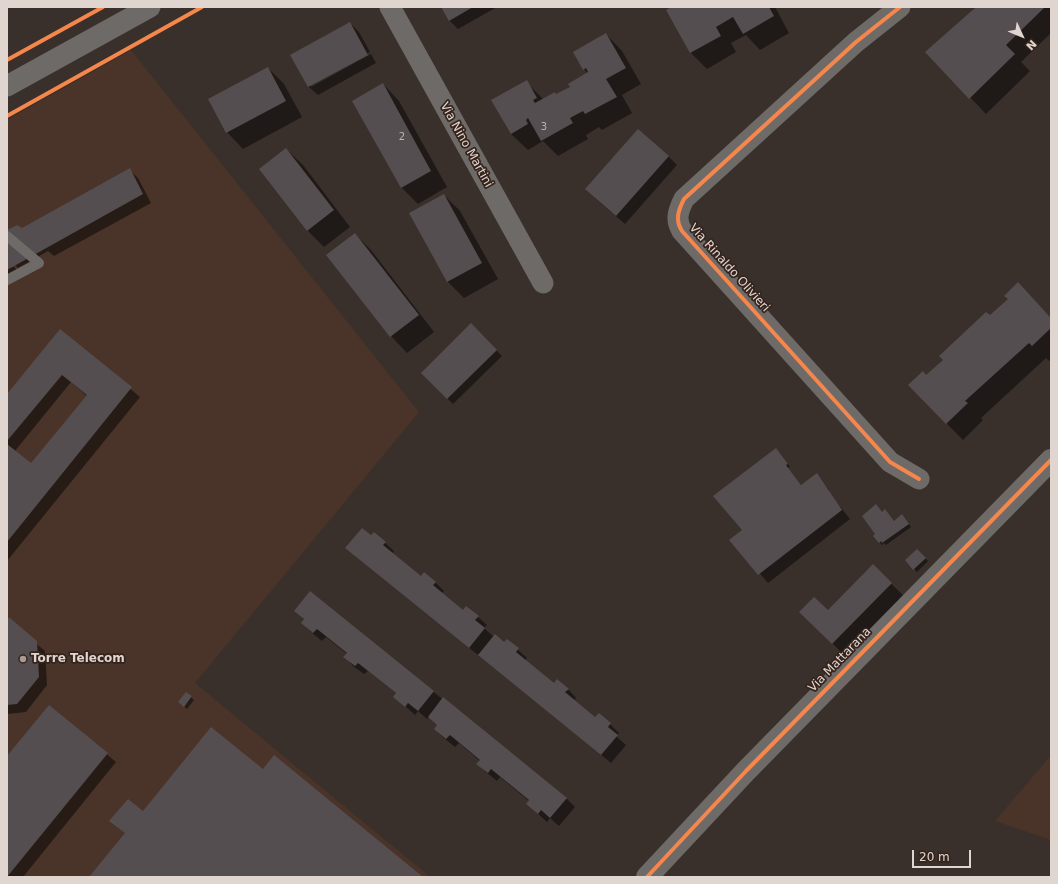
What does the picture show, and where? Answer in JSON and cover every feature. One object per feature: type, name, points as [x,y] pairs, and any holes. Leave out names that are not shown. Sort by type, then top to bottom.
[{"type":"street","points":[[7,86],[150,7]]},
{"type":"street","name":"Via Nino Martini","points":[[390,7],[543,283]]},
{"type":"street","name":"Via Rinaldo Olivieri","points":[[900,7],[856,42],[684,200],[677,212],[678,224],[682,232],[890,462],[919,479]]},
{"type":"street","name":"Via Mattarana","points":[[647,877],[746,771],[1051,460]]},
{"type":"lane","points":[[7,236],[39,263],[7,280]]},
{"type":"shaded area","points":[[131,50],[419,412],[195,683],[430,877],[7,877],[7,120]]},
{"type":"shaded area","points":[[1051,755],[1051,840],[995,821]]},
{"type":"building","points":[[441,7],[473,7],[449,21]]},
{"type":"building","points":[[671,7],[769,7],[774,16],[743,34],[733,17],[716,27],[721,36],[690,53],[666,10]]},
{"type":"building","points":[[976,7],[1045,7],[1006,45],[1015,54],[969,99],[925,52]]},
{"type":"building","points":[[350,22],[368,55],[308,87],[290,55]]},
{"type":"building","points":[[606,33],[626,68],[606,79],[617,97],[585,114],[583,111],[570,118],[573,123],[541,141],[528,118],[526,120],[528,124],[511,134],[491,100],[527,80],[537,98],[533,100],[535,103],[555,92],[556,94],[570,87],[568,84],[588,72],[586,68],[583,70],[573,52]]},
{"type":"building","points":[[268,67],[286,101],[226,133],[208,99]]},
{"type":"building","points":[[383,83],[431,171],[401,188],[352,101]]},
{"type":"building","points":[[638,129],[669,156],[616,216],[585,189]]},
{"type":"building","points":[[286,148],[334,210],[307,231],[259,169]]},
{"type":"building","points":[[130,168],[143,194],[7,270],[7,230],[17,225],[22,228]]},
{"type":"building","points":[[444,194],[482,263],[447,282],[409,213]]},
{"type":"building","points":[[355,233],[419,315],[390,337],[326,255]]},
{"type":"building","points":[[1018,282],[1051,318],[1051,328],[1032,346],[1029,343],[965,401],[968,403],[946,424],[908,385],[923,371],[926,375],[943,360],[939,356],[986,312],[990,315],[1008,299],[1004,296]]},
{"type":"building","points":[[471,323],[497,350],[447,399],[421,373]]},
{"type":"building","points":[[60,329],[132,387],[7,542],[7,444],[31,463],[87,395],[62,375],[7,441],[7,394]]},
{"type":"building","points":[[776,448],[788,464],[786,465],[801,485],[817,473],[842,510],[758,575],[729,540],[742,530],[713,496]]},
{"type":"building","points":[[876,504],[882,512],[885,509],[894,521],[902,514],[909,524],[882,543],[881,541],[879,543],[873,536],[875,534],[862,516]]},
{"type":"building","points":[[362,528],[371,535],[374,532],[386,542],[383,545],[421,576],[424,572],[436,582],[433,585],[463,610],[466,606],[479,616],[475,620],[485,628],[469,648],[345,548]]},
{"type":"building","points":[[917,549],[926,558],[913,570],[905,560]]},
{"type":"building","points":[[873,564],[892,583],[832,644],[799,612],[814,597],[828,610]]},
{"type":"building","points":[[310,591],[434,691],[418,711],[408,703],[405,707],[393,697],[396,693],[358,663],[355,666],[343,657],[347,653],[317,629],[313,633],[301,623],[304,619],[294,611]]},
{"type":"building","name":"Torre Telecom","points":[[7,618],[10,618],[37,641],[39,677],[17,704],[7,705]]},
{"type":"building","points":[[495,634],[504,642],[507,639],[519,648],[516,652],[554,683],[557,679],[569,689],[565,692],[595,717],[599,713],[611,723],[608,727],[618,735],[601,755],[478,655]]},
{"type":"building","points":[[186,692],[192,696],[184,707],[178,702]]},
{"type":"building","points":[[443,697],[567,798],[550,818],[541,810],[538,814],[526,804],[529,800],[491,769],[488,773],[476,764],[480,760],[450,735],[446,739],[434,729],[437,725],[428,717]]},
{"type":"building","points":[[49,705],[108,753],[7,877],[7,756]]},
{"type":"building","points":[[211,727],[263,769],[274,755],[423,877],[89,877],[125,833],[109,821],[128,799],[143,811]]},
{"type":"cycle path","points":[[7,60],[103,7]]},
{"type":"cycle path","points":[[7,116],[202,7]]},
{"type":"cycle path","points":[[900,7],[856,42],[684,199],[679,211],[678,219],[682,231],[890,462],[919,479]]},
{"type":"cycle path","points":[[647,877],[746,771],[1051,460]]},
{"type":"place","name":"Torre Telecom","points":[[23,659]]}]
